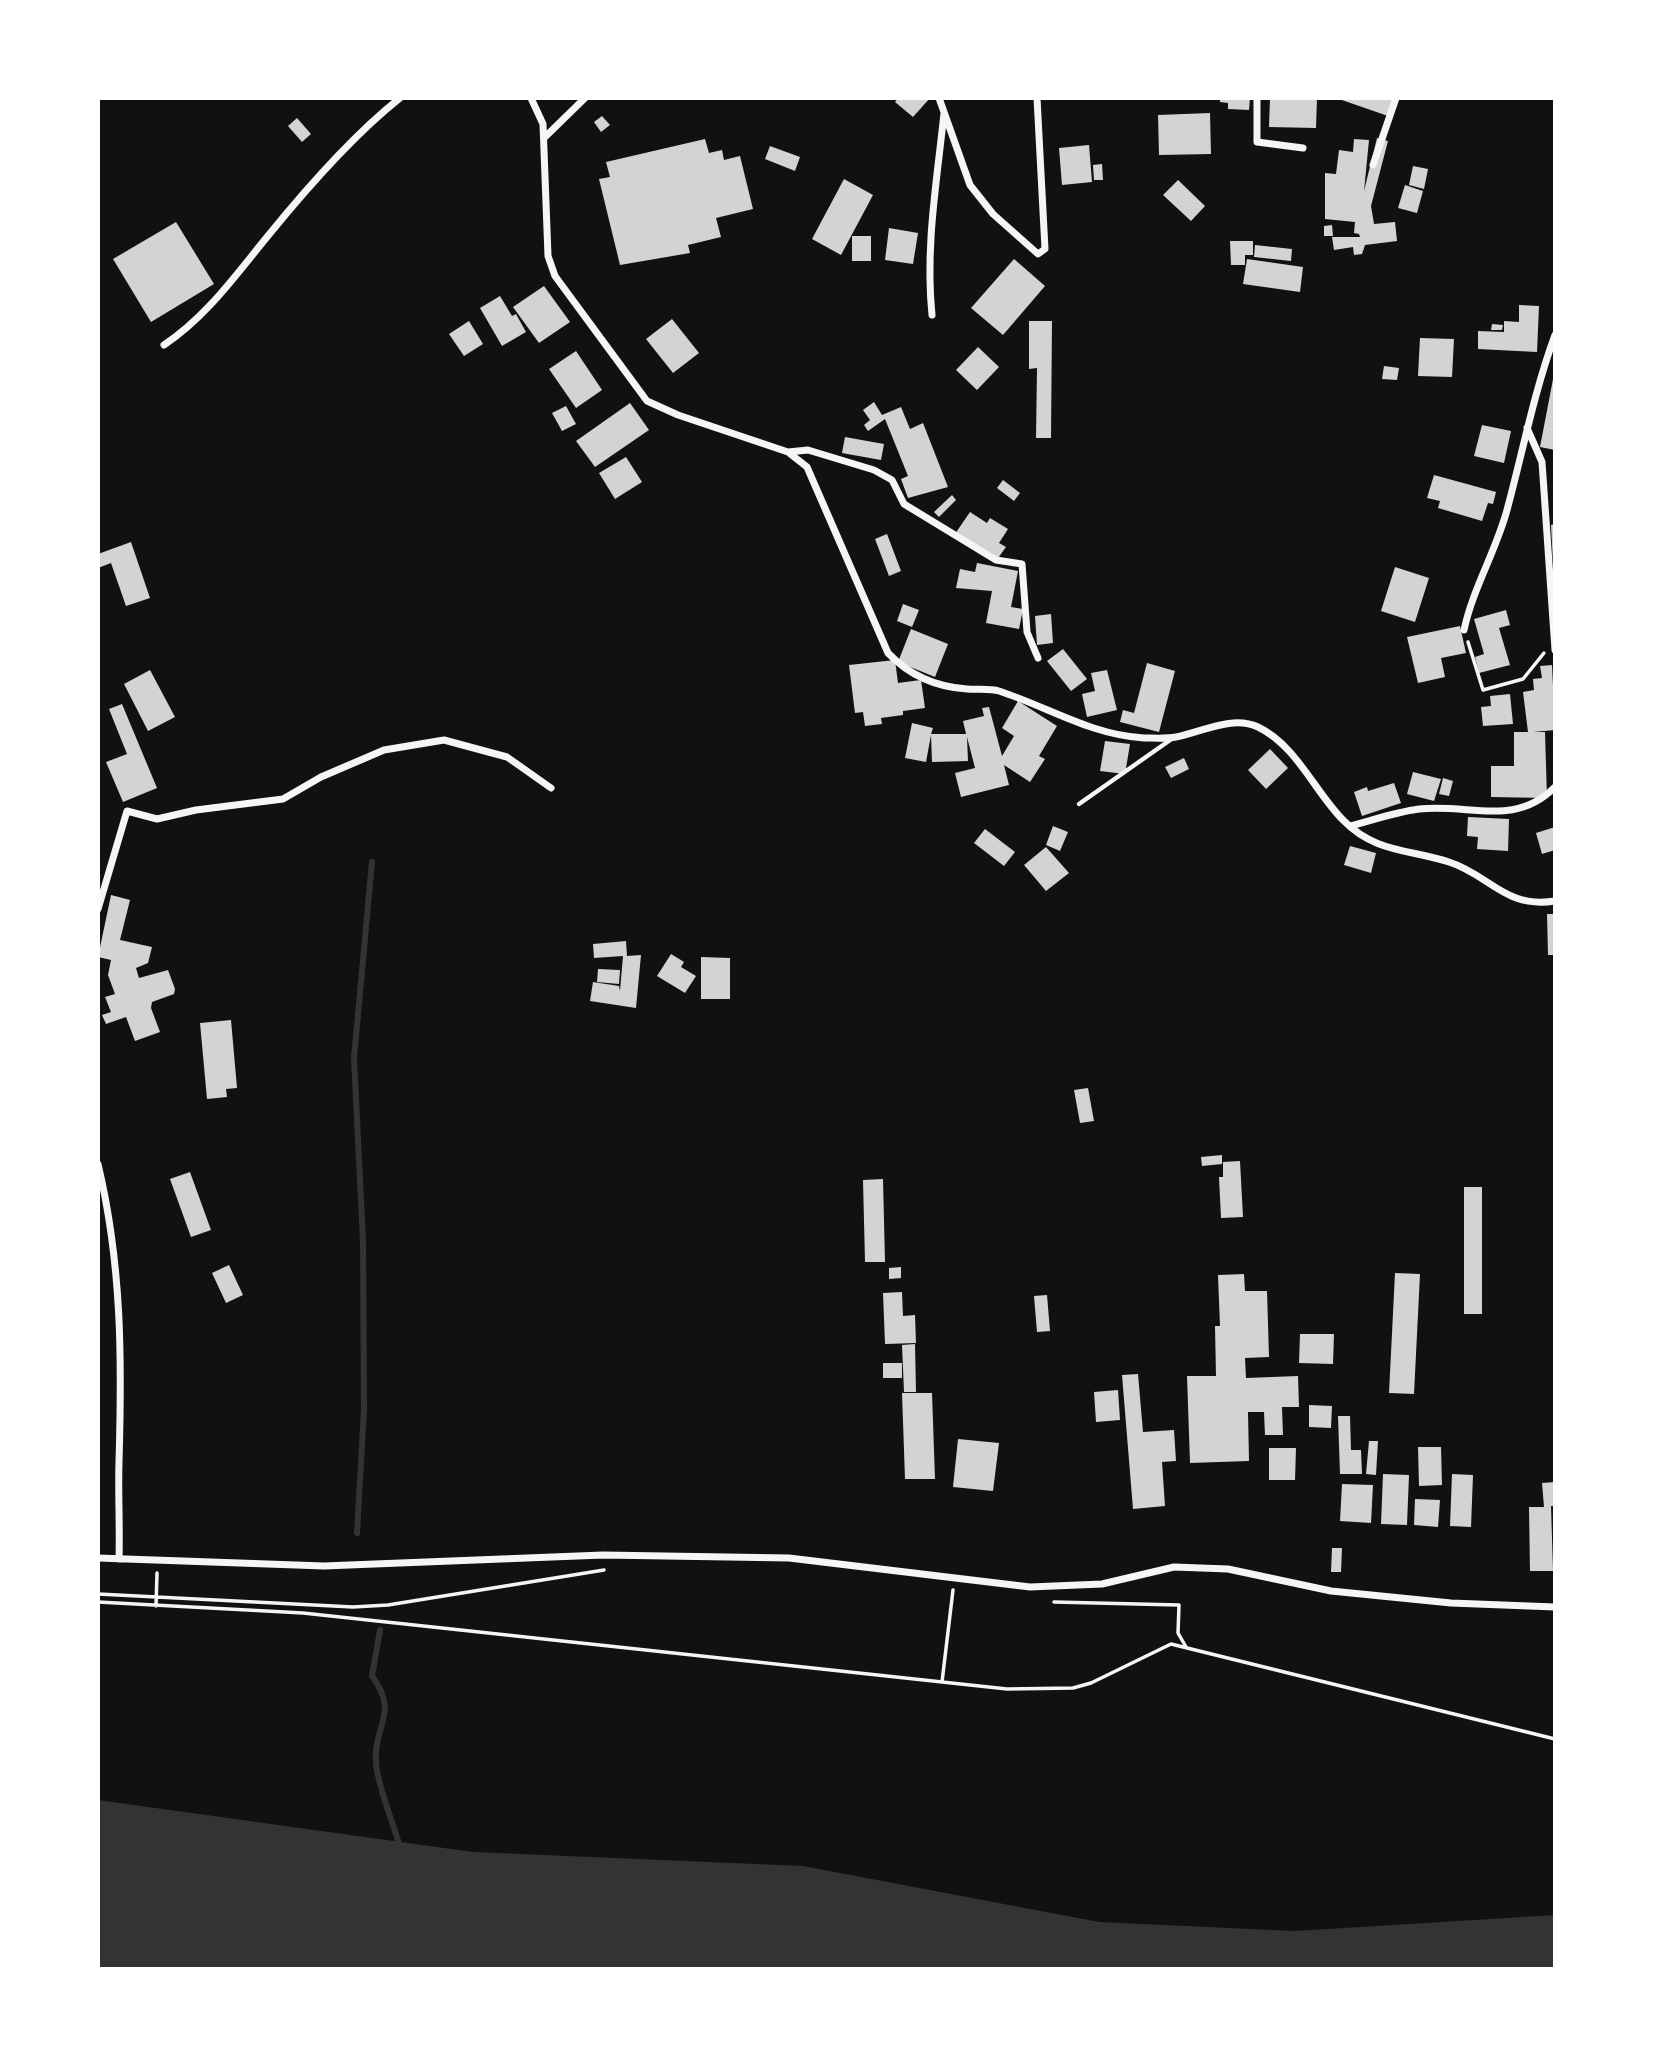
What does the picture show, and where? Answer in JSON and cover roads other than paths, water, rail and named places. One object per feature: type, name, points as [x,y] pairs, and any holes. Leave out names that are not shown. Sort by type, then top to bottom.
[{"type":"street","points":[[164,345],[184,332],[229,285],[269,235],[369,122],[400,98]]},
{"type":"street","points":[[531,98],[542,124],[544,138],[548,256],[555,276],[647,401],[678,415],[788,452],[807,467],[888,653],[901,667],[929,682],[964,689],[996,690],[1068,721],[1105,732],[1142,738],[1174,738],[1228,723],[1257,726],[1282,743],[1350,826],[1370,843],[1450,862],[1511,898],[1555,901]]},
{"type":"street","points":[[544,138],[585,98]]},
{"type":"street","points":[[939,98],[970,185],[993,214],[1038,254],[1045,249],[1037,98]]},
{"type":"street","points":[[1257,98],[1258,142],[1303,148]]},
{"type":"street","points":[[1373,165],[1396,98]]},
{"type":"street","points":[[932,315],[929,281],[930,222],[944,109]]},
{"type":"street","points":[[1464,630],[1470,604],[1507,511],[1526,427],[1555,335]]},
{"type":"street","points":[[1526,427],[1542,462],[1555,650]]},
{"type":"street","points":[[788,452],[808,450],[874,470],[892,480],[904,504],[996,560],[1022,564],[1027,632],[1038,657]]},
{"type":"street","points":[[98,909],[127,811],[157,819],[197,810],[283,799],[321,777],[384,750],[444,740],[507,757],[551,788]]},
{"type":"street","points":[[1350,826],[1420,809],[1510,812],[1534,804],[1555,787]]},
{"type":"street","points":[[98,1164],[108,1208],[120,1291],[123,1389],[119,1559]]},
{"type":"street","points":[[98,1558],[324,1566],[603,1555],[776,1558],[1030,1587],[1073,1587],[1174,1567],[1228,1569],[1331,1591],[1451,1603],[1555,1606]]},
{"type":"lane","points":[[1079,804],[1174,738]]},
{"type":"waterway","points":[[357,1533],[364,1410],[363,1241],[354,1058],[372,862]]},
{"type":"waterway","points":[[380,1630],[372,1676],[380,1689],[385,1710],[376,1750],[376,1764],[399,1852]]}]
